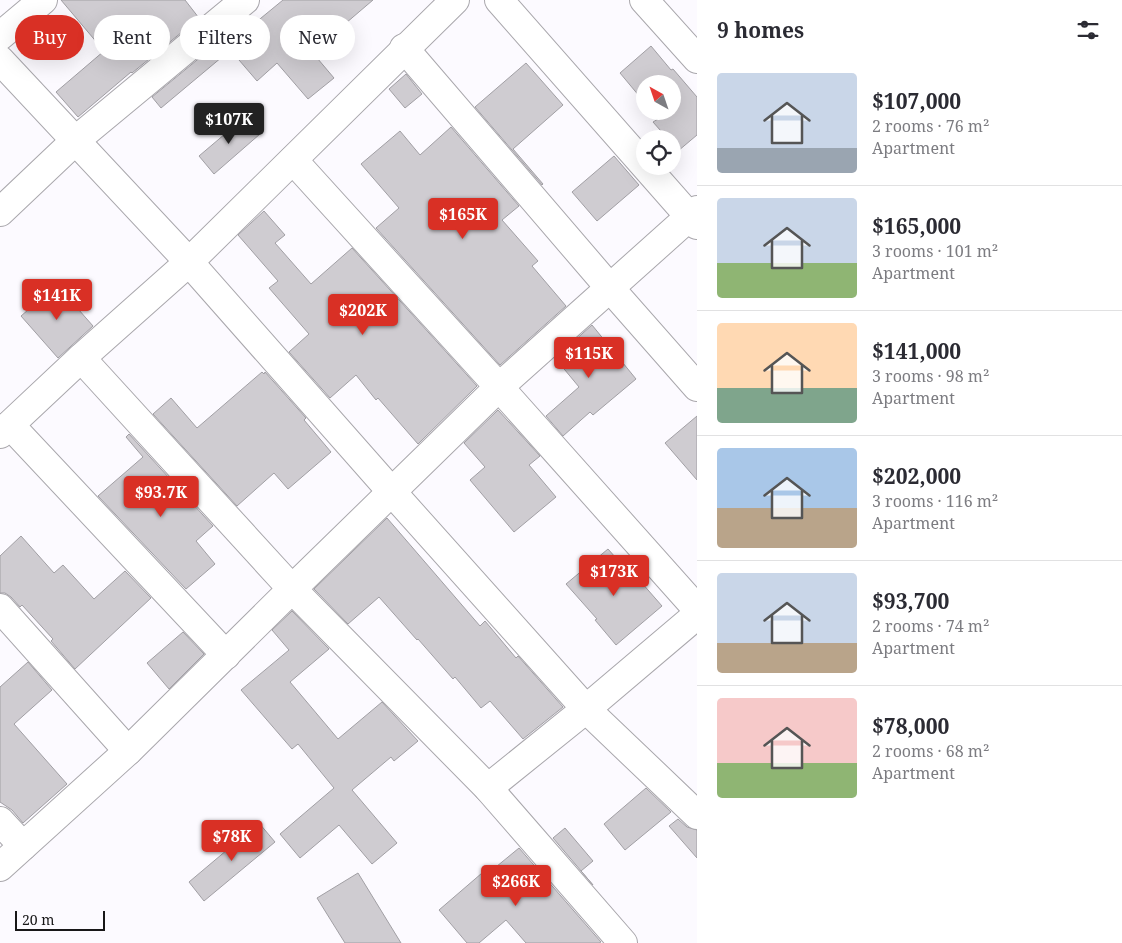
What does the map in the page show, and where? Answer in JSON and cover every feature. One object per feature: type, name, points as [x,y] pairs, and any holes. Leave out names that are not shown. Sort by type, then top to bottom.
[{"type":"street","points":[[0,36],[43,0]]},
{"type":"street","points":[[0,212],[76,140],[245,0]]},
{"type":"street","points":[[226,655],[5,430],[81,358],[189,262],[404,48],[455,0]]},
{"type":"street","points":[[0,867],[128,751],[499,387],[608,287],[694,217],[499,0]]},
{"type":"street","points":[[644,0],[697,59]]},
{"type":"street","points":[[404,48],[608,287],[697,387]]},
{"type":"street","points":[[0,60],[189,262],[586,709],[697,815]]},
{"type":"street","points":[[293,160],[697,609]]},
{"type":"street","points":[[81,358],[292,589],[488,788],[623,943]]},
{"type":"street","points":[[0,608],[128,751]]},
{"type":"street","points":[[488,788],[586,709],[697,615]]},
{"type":"street","points":[[0,821],[23,846]]},
{"type":"building","points":[[61,0],[185,0],[197,15],[180,15],[180,34],[170,42],[170,15],[94,15],[94,39],[84,27],[84,15],[74,15]]},
{"type":"building","points":[[283,0],[373,0],[355,15],[280,15],[280,60],[319,60],[334,78],[308,99],[277,63],[257,81],[239,60],[270,60],[270,15],[265,15]]},
{"type":"building","points":[[651,46],[671,70],[673,69],[678,75],[636,75],[636,92],[620,73]]},
{"type":"building","points":[[94,60],[148,60],[78,117],[56,92]]},
{"type":"building","points":[[197,60],[218,60],[161,108],[152,97]]},
{"type":"building","points":[[526,63],[563,105],[513,149],[542,185],[475,107]]},
{"type":"building","points":[[406,74],[422,94],[405,108],[389,89]]},
{"type":"building","points":[[681,78],[697,97],[697,135],[681,148],[681,130],[660,130],[653,122],[656,120],[681,120]]},
{"type":"building","points":[[245,117],[260,134],[214,174],[199,156]]},
{"type":"building","points":[[451,127],[519,206],[502,220],[538,261],[532,266],[566,306],[500,365],[376,228],[399,208],[361,164],[400,131],[420,155]]},
{"type":"building","points":[[614,156],[639,185],[597,221],[572,192]]},
{"type":"building","points":[[264,211],[285,235],[275,243],[311,284],[352,248],[477,386],[418,444],[378,398],[376,400],[356,375],[330,398],[289,352],[309,334],[269,288],[278,281],[238,235]]},
{"type":"building","points":[[57,285],[93,326],[58,358],[21,316]]},
{"type":"building","points":[[592,325],[636,379],[593,415],[590,412],[563,436],[546,416],[579,387],[555,358]]},
{"type":"building","points":[[262,372],[264,374],[265,372],[306,418],[304,420],[331,452],[288,489],[274,473],[237,506],[153,414],[171,398],[197,428]]},
{"type":"building","points":[[498,410],[540,456],[529,465],[556,497],[514,532],[470,480],[485,467],[464,443]]},
{"type":"building","points":[[697,416],[697,480],[665,443]]},
{"type":"building","points":[[129,434],[213,526],[196,541],[215,564],[186,589],[98,496],[143,457],[126,437]]},
{"type":"building","points":[[387,518],[480,626],[485,621],[516,658],[518,656],[563,707],[523,739],[490,701],[481,708],[455,677],[453,679],[379,597],[348,624],[314,589]]},
{"type":"building","points":[[21,536],[54,573],[63,565],[94,599],[125,571],[151,598],[75,669],[51,641],[53,639],[22,605],[20,607],[11,597],[5,593],[0,593],[0,556]]},
{"type":"building","points":[[608,549],[639,584],[641,582],[662,606],[616,645],[595,620],[597,619],[566,584]]},
{"type":"building","points":[[292,611],[329,649],[290,682],[338,739],[382,702],[418,741],[394,761],[391,757],[352,790],[397,843],[372,864],[339,825],[300,858],[280,834],[334,788],[298,744],[292,749],[241,690],[289,650],[272,630]]},
{"type":"building","points":[[183,632],[204,654],[169,689],[147,663]]},
{"type":"building","points":[[28,662],[52,690],[14,724],[67,784],[23,823],[12,810],[0,802],[0,687]]},
{"type":"building","points":[[646,788],[671,812],[625,850],[604,824]]},
{"type":"building","points":[[678,819],[687,827],[697,830],[697,858],[669,826]]},
{"type":"building","points":[[259,823],[275,842],[204,901],[189,882]]},
{"type":"building","points":[[565,828],[593,861],[581,871],[553,838]]},
{"type":"building","points":[[519,848],[601,942],[526,943],[506,920],[479,943],[467,943],[439,910],[482,873],[485,876]]},
{"type":"building","points":[[358,873],[401,943],[345,943],[317,898]]}]
